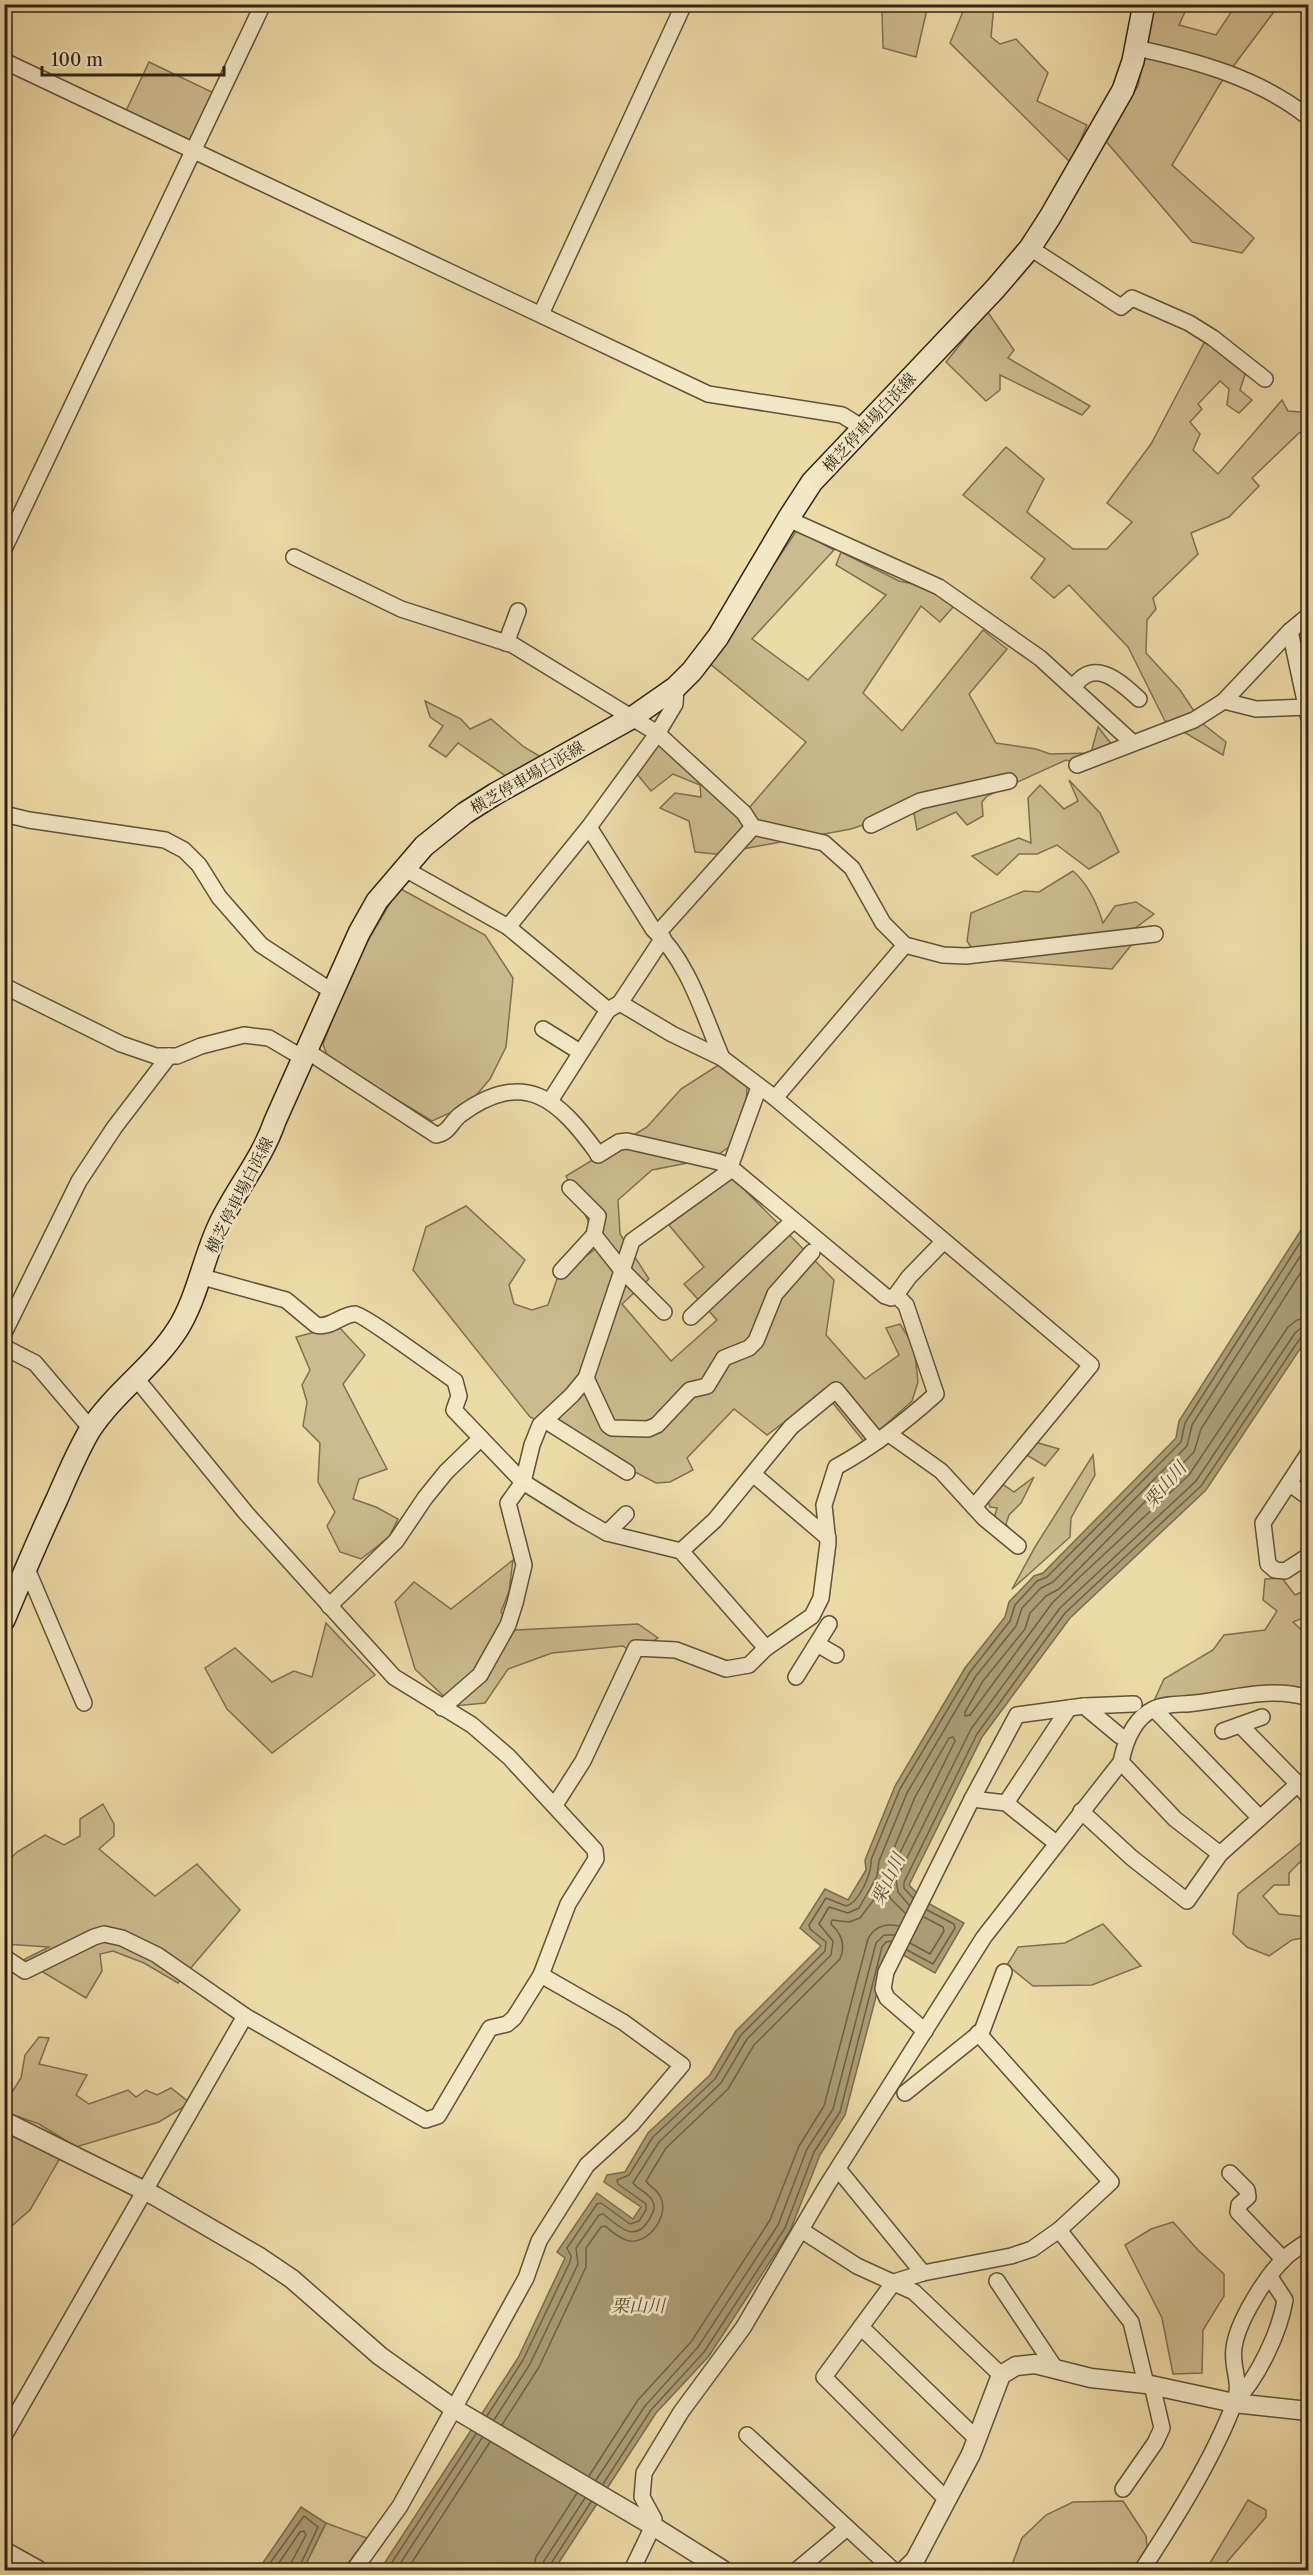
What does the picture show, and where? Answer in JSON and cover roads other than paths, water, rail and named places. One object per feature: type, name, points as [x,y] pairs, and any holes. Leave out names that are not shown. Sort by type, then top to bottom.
[{"type":"main road","name":"横芝停車場白浜線","points":[[4,1620],[78,1452],[91,1429],[135,1377],[163,1350],[178,1329],[220,1223],[268,1142],[359,933],[377,901],[424,846],[485,800],[633,717],[676,687],[692,671],[718,637],[812,482],[995,289],[1030,248],[1123,90],[1136,48],[1144,4]]},
{"type":"street","points":[[4,549],[52,443],[263,4]]},
{"type":"street","points":[[540,314],[684,4]]},
{"type":"street","points":[[1136,48],[1182,58],[1260,85],[1287,100],[1308,117]]},
{"type":"street","points":[[4,61],[708,394],[842,415],[863,428]]},
{"type":"street","points":[[1030,248],[1120,307],[1132,298],[1189,323],[1213,338],[1265,379]]},
{"type":"street","points":[[788,519],[939,587],[1040,658],[1133,743]]},
{"type":"street","points":[[294,557],[401,609],[506,643],[633,717],[657,733],[744,813],[753,827],[824,843],[852,868],[883,923],[905,945],[943,955],[966,956],[1155,934]]},
{"type":"street","points":[[506,643],[518,612]]},
{"type":"street","points":[[1077,765],[1194,720],[1224,701],[1290,631],[1308,616]]},
{"type":"street","points":[[1224,701],[1256,709],[1308,710],[1290,631]]},
{"type":"street","points":[[1073,688],[1077,680],[1090,674],[1102,673],[1111,675],[1139,699]]},
{"type":"street","points":[[508,927],[589,827],[657,733],[675,704],[676,687]]},
{"type":"street","points":[[871,825],[920,801],[1009,781]]},
{"type":"street","points":[[4,814],[29,820],[165,840],[184,850],[199,865],[219,897],[246,931],[261,945],[333,992]]},
{"type":"street","points":[[589,827],[660,936],[681,963],[722,1058]]},
{"type":"street","points":[[550,1101],[580,1052],[614,1007],[660,936],[753,827]]},
{"type":"street","points":[[405,869],[508,927],[614,1007],[722,1058],[775,1098],[1091,1365],[974,1507]]},
{"type":"street","points":[[775,1098],[905,945]]},
{"type":"street","points":[[4,986],[122,1044],[156,1056],[177,1056],[201,1046],[244,1035],[269,1038],[305,1054],[436,1135],[448,1130],[458,1116],[498,1095],[520,1092],[541,1096],[575,1123],[598,1154],[619,1142],[627,1141],[719,1162],[730,1167],[885,1296],[891,1298],[944,1241]]},
{"type":"street","points":[[543,1029],[580,1052]]},
{"type":"street","points":[[4,1333],[79,1181],[114,1128],[169,1056]]},
{"type":"street","points":[[442,1708],[480,1675],[508,1625],[524,1564],[508,1503],[523,1482],[540,1425],[572,1395],[586,1378],[632,1241],[728,1172],[759,1087]]},
{"type":"street","points":[[561,1270],[594,1235],[598,1216],[570,1188]]},
{"type":"street","points":[[691,1317],[793,1221]]},
{"type":"street","points":[[594,1235],[621,1269],[664,1312]]},
{"type":"street","points":[[586,1378],[612,1428],[648,1429],[657,1425],[690,1390],[707,1386],[724,1358],[750,1348],[756,1341],[775,1294],[812,1252]]},
{"type":"street","points":[[199,1276],[286,1300],[316,1325],[322,1327],[347,1316],[356,1314],[365,1317],[455,1381],[459,1396],[454,1410],[523,1482],[607,1533],[681,1551],[766,1648]]},
{"type":"street","points":[[555,1805],[583,1761],[636,1648],[676,1650],[726,1669],[749,1665],[766,1648],[812,1616],[820,1598],[828,1538],[824,1505],[836,1467],[883,1438],[936,1394],[906,1305],[896,1295]]},
{"type":"street","points":[[4,1347],[35,1363],[91,1429]]},
{"type":"street","points":[[4,1957],[25,1971],[104,1934],[122,1938],[157,1955],[245,2016],[426,2120],[438,2116],[490,2028],[507,2024],[514,2018],[541,1975],[562,1915],[596,1859],[595,1850],[509,1757],[472,1725],[394,1677],[246,1513],[135,1377]]},
{"type":"street","points":[[681,1551],[716,1520],[791,1427],[836,1390],[883,1438],[941,1471],[974,1507],[1018,1546]]},
{"type":"street","points":[[546,1421],[627,1472]]},
{"type":"street","points":[[329,1606],[396,1540],[446,1472],[480,1439]]},
{"type":"street","points":[[1308,1454],[1263,1523],[1268,1564],[1275,1570],[1286,1571],[1308,1556]]},
{"type":"street","points":[[753,1474],[828,1538]]},
{"type":"street","points":[[1290,1484],[1308,1497]]},
{"type":"street","points":[[607,1533],[626,1514]]},
{"type":"street","points":[[27,1569],[84,1703]]},
{"type":"street","points":[[796,1677],[829,1624]]},
{"type":"street","points":[[817,1644],[836,1654]]},
{"type":"street","points":[[632,2571],[653,2526],[654,2518],[642,2497],[644,2473],[681,2412],[743,2328],[838,2169],[984,1937],[1121,1762],[1126,1743],[1138,1720],[1154,1708],[1254,1693],[1299,1695],[1308,1698]]},
{"type":"street","points":[[926,2031],[887,1998],[883,1989],[886,1972],[972,1799],[1017,1715],[1076,1707],[1134,1704]]},
{"type":"street","points":[[1076,1707],[1120,1736]]},
{"type":"street","points":[[1006,1803],[1076,1707]]},
{"type":"street","points":[[1154,1708],[1260,1818]]},
{"type":"street","points":[[1223,1731],[1262,1717]]},
{"type":"street","points":[[1240,1725],[1308,1796]]},
{"type":"street","points":[[1121,1762],[1176,1819],[1220,1854]]},
{"type":"street","points":[[1081,1811],[1132,1858],[1187,1901],[1220,1854],[1298,1784]]},
{"type":"street","points":[[972,1799],[1006,1803],[1056,1843]]},
{"type":"street","points":[[905,2093],[982,2031],[1004,1972]]},
{"type":"street","points":[[354,2571],[400,2505],[526,2278],[539,2241],[586,2165],[632,2124],[682,2065],[622,2022],[541,1975]]},
{"type":"street","points":[[4,2436],[245,2016]]},
{"type":"street","points":[[947,2500],[824,2377],[894,2282],[923,2273],[1011,2256],[1032,2249],[1059,2230],[1111,2182],[978,2033]]},
{"type":"street","points":[[4,2121],[144,2190],[258,2256],[291,2279],[380,2356],[453,2408],[653,2526],[723,2571]]},
{"type":"street","points":[[838,2169],[923,2273]]},
{"type":"street","points":[[1230,2173],[1247,2190],[1248,2197],[1239,2205],[1238,2212],[1283,2259]]},
{"type":"street","points":[[801,2230],[857,2266],[914,2292],[1001,2375]]},
{"type":"street","points":[[1059,2230],[1131,2322],[1162,2428],[1123,2489]]},
{"type":"street","points":[[1150,2567],[1212,2452],[1234,2403],[1239,2387],[1234,2370],[1234,2346],[1247,2312],[1283,2259],[1308,2241]]},
{"type":"street","points":[[1234,2403],[1248,2388],[1282,2319],[1285,2300],[1270,2277]]},
{"type":"street","points":[[997,2281],[1055,2368]]},
{"type":"street","points":[[861,2327],[977,2439]]},
{"type":"street","points":[[905,2571],[915,2560],[977,2439],[1001,2375],[1016,2366],[1035,2364],[1091,2378],[1149,2384],[1234,2403],[1308,2412]]},
{"type":"street","points":[[747,2435],[893,2571]]},
{"type":"street","points":[[797,2571],[848,2528]]},
{"type":"street","points":[[4,2551],[38,2571]]},
{"type":"water","name":"栗山川","points":[[1308,1219],[1308,1337],[1206,1490],[1070,1618],[982,1737],[909,1885],[926,1902],[964,1923],[935,1973],[889,1947],[845,2115],[820,2155],[790,2231],[709,2356],[656,2413],[554,2570],[380,2570],[518,2358],[565,2258],[557,2252],[597,2193],[633,2219],[641,2207],[604,2182],[607,2175],[625,2172],[648,2133],[710,2075],[736,2031],[821,1946],[800,1928],[825,1889],[848,1900],[866,1870],[865,1860],[895,1786],[965,1668],[1005,1617],[1009,1602],[1034,1576],[1043,1573],[1176,1438],[1179,1421]]},
{"type":"water","points":[[301,2507],[326,2523],[303,2570],[258,2570]]}]
